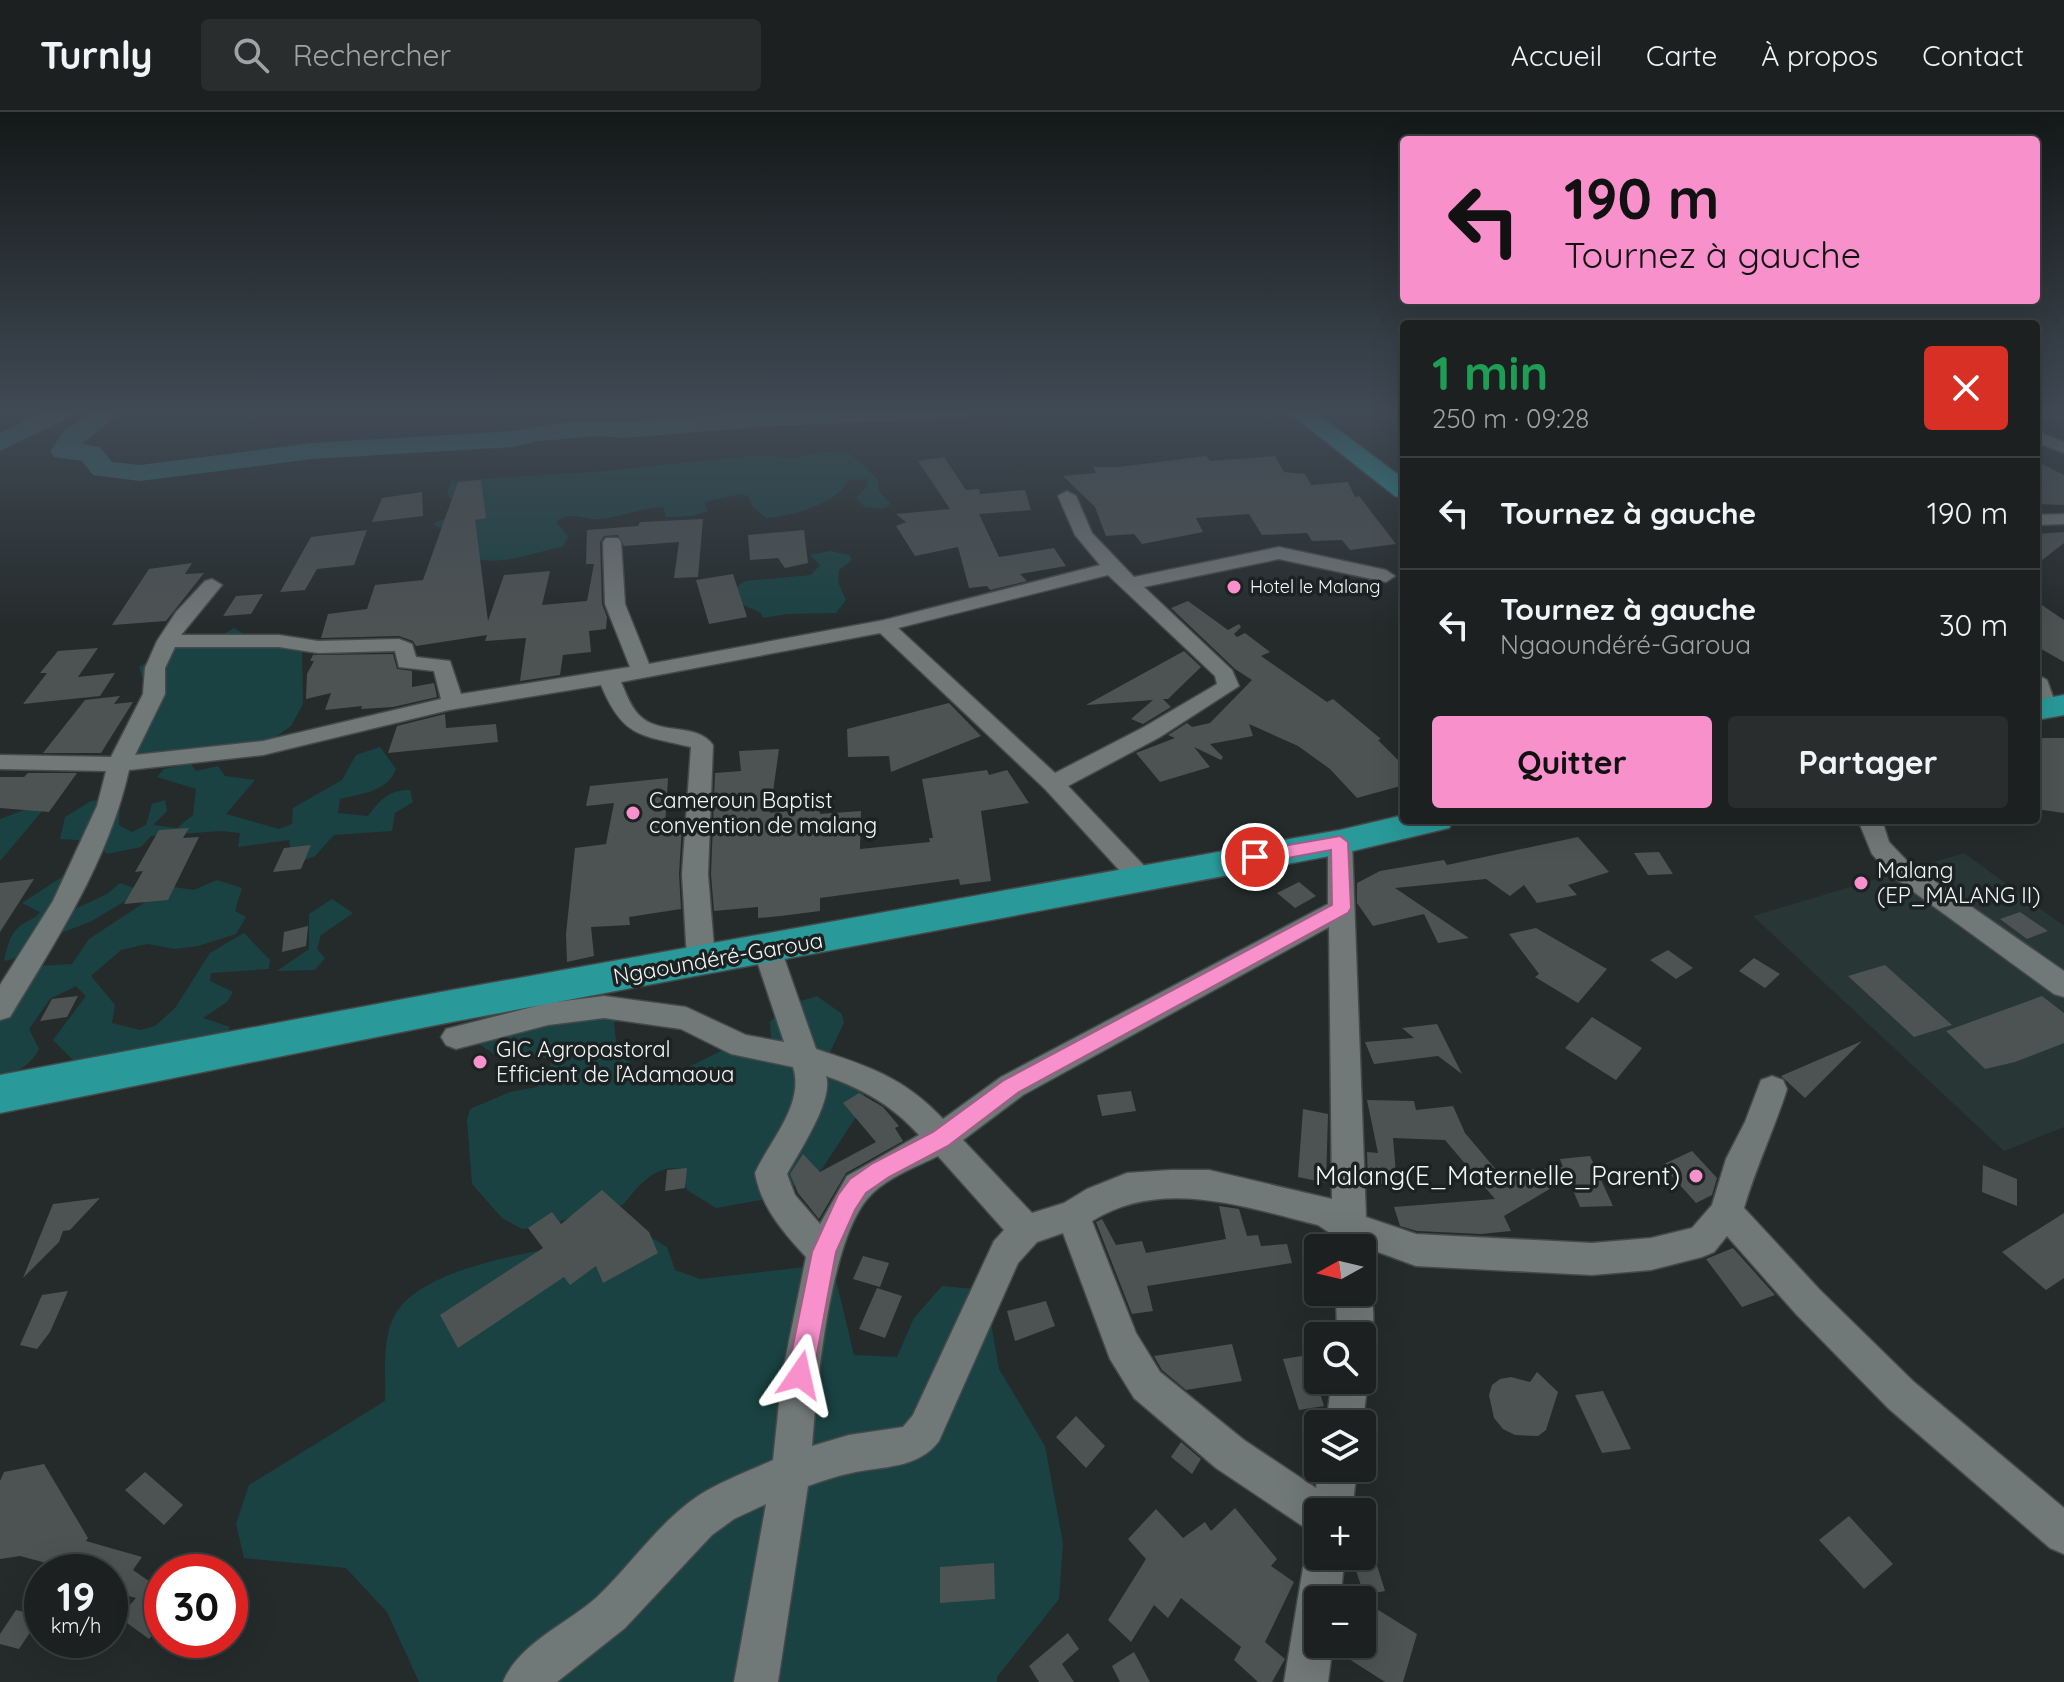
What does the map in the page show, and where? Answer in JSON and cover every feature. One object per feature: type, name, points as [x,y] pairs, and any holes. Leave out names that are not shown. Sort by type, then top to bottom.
[{"type":"highway","name":"Ngaoundéré-Garoua","points":[[0,1094],[1340,842],[1419,824]]},
{"type":"street","points":[[1053,784],[1152,732],[1228,686],[1225,674],[1112,568],[1084,535],[1067,496]]},
{"type":"street","points":[[2040,520],[2064,519]]},
{"type":"street","points":[[612,542],[615,604],[642,671]]},
{"type":"street","points":[[1130,584],[1279,553],[1386,576]]},
{"type":"street","points":[[0,762],[119,764],[263,748],[453,704],[884,626],[1112,568]]},
{"type":"street","points":[[0,1009],[65,903],[109,806],[119,764],[150,703],[155,668],[167,641],[183,616],[212,585]]},
{"type":"street","points":[[884,626],[1053,784],[1141,878]]},
{"type":"street","points":[[167,641],[279,641],[318,647],[403,646],[406,663],[443,665],[453,704]]},
{"type":"street","points":[[608,677],[620,707],[643,731],[696,740],[702,745],[695,874],[701,960]]},
{"type":"street","points":[[1871,824],[1873,838],[1901,870],[2064,986]]},
{"type":"street","points":[[1340,842],[1350,1234]]},
{"type":"street","points":[[756,1682],[791,1472],[800,1375],[824,1252],[858,1186],[881,1170],[940,1139],[1012,1086],[1342,908]]},
{"type":"street","points":[[767,949],[807,1058],[813,1083],[807,1107],[771,1173],[772,1181],[788,1210],[824,1252]]},
{"type":"street","points":[[456,1037],[548,1014],[604,1007],[686,1018],[741,1046],[807,1058],[870,1079],[911,1105],[1026,1230]]},
{"type":"street","points":[[1376,1242],[1416,1250],[1592,1259],[1651,1254],[1702,1241],[1726,1213],[1742,1159],[1760,1125],[1772,1089]]},
{"type":"street","points":[[525,1682],[575,1638],[610,1613],[698,1521],[720,1505],[791,1472],[849,1454],[903,1446],[916,1441],[926,1428],[1006,1252],[1026,1230],[1073,1215],[1127,1188],[1209,1184],[1326,1212],[1347,1234]]},
{"type":"street","points":[[1726,1213],[1901,1395],[2064,1534]]},
{"type":"street","points":[[1073,1215],[1123,1346],[1147,1385],[1230,1454],[1304,1504]]},
{"type":"street","points":[[1306,1682],[1310,1658]]},
{"type":"shaded area","points":[[450,483],[846,483],[824,502],[776,517],[766,518],[752,506],[749,497],[742,494],[704,502],[708,511],[691,516],[666,517],[663,507],[599,519],[577,516],[561,518],[556,522],[568,536],[563,547],[493,561],[471,556],[433,524],[468,508],[469,499],[447,495]]},
{"type":"shaded area","points":[[867,483],[878,483],[879,492],[891,504],[882,509],[865,507],[856,498]]},
{"type":"shaded area","points":[[830,551],[849,555],[852,560],[839,570],[838,582],[846,600],[836,613],[763,618],[761,613],[737,602],[733,596],[739,585],[746,581],[811,575],[820,565],[810,555]]},
{"type":"shaded area","points":[[234,628],[252,639],[302,640],[303,704],[291,726],[261,747],[116,770],[148,694],[139,667],[179,645]]},
{"type":"shaded area","points":[[380,747],[396,769],[392,777],[373,790],[340,799],[338,813],[368,816],[386,797],[410,790],[413,802],[395,813],[392,831],[334,835],[315,856],[293,865],[289,840],[238,847],[240,833],[221,831],[151,836],[141,847],[107,854],[93,841],[60,839],[65,817],[91,801],[120,798],[119,825],[132,832],[146,825],[152,804],[165,800],[167,811],[153,825],[177,828],[193,815],[196,789],[157,777],[164,769],[190,763],[196,771],[218,766],[225,776],[255,780],[226,814],[279,829],[292,824],[293,808],[342,780],[356,755]]},
{"type":"shaded area","points":[[30,808],[43,810],[0,861],[0,819]]},
{"type":"shaded area","points":[[1964,853],[2064,926],[2064,1127],[2004,1151],[1753,916]]},
{"type":"shaded area","points":[[65,875],[73,910],[107,894],[120,883],[142,891],[90,922],[45,939],[13,959],[4,961],[15,931],[40,912],[22,903]]},
{"type":"shaded area","points":[[217,880],[242,888],[235,911],[246,917],[236,934],[198,946],[175,949],[147,944],[121,950],[91,976],[115,1005],[112,1023],[141,1030],[155,1026],[175,1008],[210,953],[244,933],[270,960],[269,969],[211,973],[210,981],[233,992],[227,1002],[203,1018],[230,1027],[225,1037],[81,1068],[53,1040],[86,996],[76,986],[50,999],[29,1029],[39,1049],[32,1060],[18,1070],[0,1076],[0,985],[38,966],[72,964],[89,939],[162,891],[174,887],[194,890]]},
{"type":"shaded area","points":[[332,899],[353,913],[321,935],[317,949],[325,958],[315,970],[277,971],[309,949],[309,914]]},
{"type":"shaded area","points":[[817,996],[842,1014],[844,1023],[829,1054],[864,1092],[865,1103],[822,1169],[773,1198],[716,1208],[687,1190],[682,1169],[672,1168],[648,1178],[623,1205],[581,1212],[551,1226],[522,1229],[502,1218],[472,1184],[467,1120],[470,1109],[510,1092],[537,1087],[547,1077],[552,1058],[494,1054],[477,1043],[484,1034],[626,1012],[614,1023],[617,1050],[626,1055],[640,1080],[664,1079],[721,1051],[772,1053],[770,1022],[785,1006]]},
{"type":"shaded area","points":[[647,1235],[667,1247],[675,1270],[700,1279],[814,1266],[836,1280],[854,1355],[897,1357],[914,1318],[942,1286],[985,1290],[999,1369],[1045,1446],[1063,1543],[1059,1599],[997,1677],[997,1682],[419,1682],[387,1612],[346,1568],[248,1558],[248,1554],[243,1554],[236,1524],[249,1485],[385,1401],[389,1330],[398,1310],[417,1292],[444,1277],[477,1265],[550,1249]]},
{"type":"building","points":[[458,483],[481,483],[486,518],[475,520],[488,621],[504,575],[550,571],[542,605],[587,601],[594,564],[586,564],[587,530],[638,526],[640,522],[703,519],[698,577],[674,578],[679,542],[624,546],[618,535],[604,536],[600,542],[606,629],[589,631],[591,652],[563,655],[560,675],[520,681],[526,638],[485,641],[487,635],[416,646],[413,641],[399,636],[321,638],[328,614],[367,609],[375,585],[423,580]]},
{"type":"building","points":[[933,483],[962,483],[966,490],[979,489],[980,494],[1025,490],[1031,510],[979,514],[999,557],[1054,548],[1066,566],[1020,574],[1027,581],[990,590],[987,586],[969,588],[958,547],[915,556],[896,526],[906,522],[896,514],[950,509]]},
{"type":"building","points":[[1071,483],[1349,483],[1355,497],[1359,496],[1396,544],[1350,550],[1342,540],[1312,541],[1307,533],[1262,535],[1249,514],[1196,518],[1203,532],[1142,544],[1134,534],[1106,536],[1095,507]]},
{"type":"building","points":[[2040,483],[2064,483],[2064,505],[2040,504]]},
{"type":"building","points":[[422,492],[423,516],[372,522],[382,498]]},
{"type":"building","points":[[367,530],[354,565],[317,569],[305,590],[280,592],[311,537]]},
{"type":"building","points":[[804,530],[808,563],[785,568],[778,558],[750,560],[748,535]]},
{"type":"building","points":[[2064,532],[2064,543],[2040,562],[2040,534]]},
{"type":"building","points":[[192,563],[185,574],[204,573],[166,621],[112,625],[149,569]]},
{"type":"building","points":[[733,574],[747,617],[709,624],[696,580]]},
{"type":"building","points":[[263,594],[251,614],[223,616],[236,596]]},
{"type":"building","points":[[1188,601],[1228,630],[1239,624],[1241,627],[1234,634],[1237,637],[1245,633],[1270,652],[1261,656],[1327,702],[1333,699],[1381,739],[1378,740],[1400,762],[1400,786],[1357,798],[1330,769],[1298,746],[1249,724],[1253,736],[1210,744],[1223,757],[1221,760],[1194,747],[1210,767],[1160,782],[1136,753],[1175,738],[1168,735],[1187,723],[1192,727],[1210,723],[1252,680],[1235,669],[1171,608]]},
{"type":"building","points":[[2040,604],[2064,620],[2064,662],[2040,648]]},
{"type":"building","points":[[98,648],[78,677],[115,673],[100,696],[23,704],[47,673],[40,673],[58,651]]},
{"type":"building","points":[[1184,651],[1201,667],[1168,699],[1163,699],[1171,707],[1143,724],[1131,719],[1153,700],[1086,705]]},
{"type":"building","points":[[393,654],[397,669],[412,671],[412,687],[434,683],[437,697],[393,707],[325,710],[331,693],[306,699],[307,674],[314,661],[310,661],[313,655]]},
{"type":"building","points":[[120,696],[114,704],[133,702],[101,753],[43,753],[85,700]]},
{"type":"building","points":[[949,703],[981,736],[891,772],[889,756],[848,757],[847,729]]},
{"type":"building","points":[[445,714],[446,728],[496,724],[498,742],[388,753],[397,726]]},
{"type":"building","points":[[2040,738],[2064,738],[2064,813],[2040,810]]},
{"type":"building","points":[[779,749],[770,813],[820,807],[820,814],[861,811],[860,849],[930,842],[929,838],[933,838],[922,779],[987,770],[989,775],[1007,770],[1029,803],[981,811],[991,881],[960,885],[959,879],[820,898],[820,911],[781,916],[758,918],[758,907],[714,911],[711,874],[715,773],[741,771],[739,751]]},
{"type":"building","points":[[28,773],[77,773],[49,812],[0,808],[0,777],[24,777]]},
{"type":"building","points":[[668,778],[665,827],[682,825],[679,874],[681,909],[629,917],[630,925],[591,927],[594,956],[567,962],[566,934],[575,848],[606,844],[614,803],[586,806],[590,786]]},
{"type":"building","points":[[189,828],[183,838],[199,837],[168,900],[124,904],[143,871],[135,872],[159,830]]},
{"type":"building","points":[[1578,837],[1609,872],[1568,885],[1577,895],[1537,903],[1524,885],[1510,896],[1486,879],[1395,888],[1469,938],[1438,943],[1424,914],[1373,926],[1357,903],[1357,883],[1380,871],[1444,860],[1447,865]]},
{"type":"building","points":[[311,845],[301,869],[273,872],[284,848]]},
{"type":"building","points":[[1659,852],[1673,874],[1648,875],[1634,853]]},
{"type":"building","points":[[34,879],[0,932],[0,883]]},
{"type":"building","points":[[1299,882],[1316,896],[1295,908],[1277,893]]},
{"type":"building","points":[[2020,912],[2048,931],[2027,939],[2000,919]]},
{"type":"building","points":[[308,926],[306,946],[282,952],[284,932]]},
{"type":"building","points":[[1536,928],[1607,969],[1578,1003],[1535,977],[1539,974],[1509,934]]},
{"type":"building","points":[[1668,950],[1693,968],[1676,979],[1650,960]]},
{"type":"building","points":[[1754,958],[1780,974],[1765,988],[1739,971]]},
{"type":"building","points":[[1885,965],[1952,1025],[1914,1037],[1848,976]]},
{"type":"building","points":[[78,996],[67,1017],[40,1021],[52,999]]},
{"type":"building","points":[[2042,996],[2064,1013],[2064,1043],[2015,1062],[1985,1069],[1946,1031]]},
{"type":"building","points":[[1592,1017],[1642,1048],[1616,1080],[1565,1048]]},
{"type":"building","points":[[1437,1024],[1462,1074],[1438,1056],[1374,1064],[1365,1042],[1414,1038],[1402,1028]]},
{"type":"building","points":[[1862,1041],[1805,1098],[1781,1076]]},
{"type":"building","points":[[1131,1091],[1136,1111],[1102,1116],[1097,1095]]},
{"type":"building","points":[[859,1093],[883,1107],[899,1126],[895,1128],[903,1141],[846,1173],[819,1219],[798,1193],[790,1174],[803,1154],[820,1172],[876,1142],[843,1103]]},
{"type":"building","points":[[1367,1100],[1414,1101],[1416,1110],[1453,1106],[1465,1133],[1498,1172],[1563,1167],[1560,1159],[1590,1156],[1613,1206],[1580,1207],[1568,1178],[1504,1216],[1511,1231],[1481,1234],[1417,1231],[1400,1226],[1394,1207],[1495,1199],[1445,1140],[1393,1138],[1397,1186],[1368,1182],[1367,1152],[1378,1153]]},
{"type":"building","points":[[1303,1109],[1328,1114],[1326,1183],[1298,1177]]},
{"type":"building","points":[[1692,1151],[1717,1178],[1712,1195],[1696,1203],[1662,1165]]},
{"type":"building","points":[[1983,1165],[2017,1179],[2017,1206],[1982,1192]]},
{"type":"building","points":[[687,1168],[685,1188],[665,1191],[667,1170]]},
{"type":"building","points":[[602,1190],[649,1232],[658,1253],[603,1283],[596,1266],[570,1285],[564,1277],[458,1348],[440,1315],[543,1248],[528,1228],[552,1212],[561,1224]]},
{"type":"building","points":[[100,1198],[70,1230],[63,1231],[59,1242],[23,1278],[53,1204]]},
{"type":"building","points":[[1219,1206],[1239,1209],[1247,1236],[1258,1235],[1261,1246],[1287,1244],[1292,1263],[1147,1286],[1153,1311],[1132,1314],[1096,1222],[1102,1219],[1116,1245],[1142,1241],[1146,1253],[1226,1239]]},
{"type":"building","points":[[2064,1213],[2064,1278],[2046,1290],[2002,1252]]},
{"type":"building","points":[[1733,1248],[1775,1295],[1742,1307],[1706,1259]]},
{"type":"building","points":[[863,1256],[889,1263],[880,1287],[853,1279]]},
{"type":"building","points":[[877,1288],[902,1296],[885,1338],[859,1329]]},
{"type":"building","points":[[68,1291],[50,1332],[37,1349],[20,1345],[42,1295]]},
{"type":"building","points":[[1046,1301],[1055,1326],[1015,1341],[1007,1311]]},
{"type":"building","points":[[1232,1344],[1242,1381],[1186,1390],[1162,1370],[1154,1356]]},
{"type":"building","points":[[1304,1356],[1304,1394],[1320,1394],[1324,1406],[1299,1410],[1283,1359]]},
{"type":"building","points":[[1537,1372],[1558,1392],[1546,1430],[1538,1436],[1515,1435],[1503,1429],[1494,1418],[1489,1395],[1492,1385],[1500,1379],[1511,1377],[1530,1382]]},
{"type":"building","points":[[1603,1391],[1631,1449],[1602,1453],[1575,1395]]},
{"type":"building","points":[[1076,1416],[1105,1446],[1086,1468],[1056,1437]]},
{"type":"building","points":[[1181,1442],[1201,1459],[1192,1474],[1171,1457]]},
{"type":"building","points":[[44,1464],[88,1538],[86,1541],[142,1557],[133,1570],[144,1578],[144,1635],[128,1624],[128,1607],[136,1598],[128,1596],[128,1554],[24,1554],[24,1557],[0,1559],[0,1481],[4,1472]]},
{"type":"building","points":[[145,1472],[183,1505],[164,1525],[125,1490]]},
{"type":"building","points":[[1235,1508],[1277,1559],[1271,1566],[1294,1582],[1265,1642],[1285,1659],[1272,1682],[1258,1682],[1234,1660],[1241,1647],[1181,1598],[1168,1618],[1154,1605],[1131,1642],[1108,1620],[1146,1559],[1128,1539],[1156,1509],[1183,1538],[1205,1522],[1211,1531]]},
{"type":"building","points":[[1849,1516],[1893,1564],[1864,1589],[1819,1540]]},
{"type":"building","points":[[1376,1562],[1385,1591],[1376,1593],[1376,1586],[1361,1586],[1356,1570],[1376,1570]]},
{"type":"building","points":[[994,1563],[995,1599],[940,1603],[940,1567]]},
{"type":"building","points":[[1376,1609],[1417,1634],[1403,1682],[1385,1682],[1349,1659],[1376,1658]]},
{"type":"building","points":[[16,1610],[24,1612],[24,1642],[19,1649],[0,1644],[0,1634]]},
{"type":"building","points":[[1068,1633],[1079,1649],[1062,1664],[1074,1682],[1039,1682],[1029,1666]]},
{"type":"building","points":[[1134,1652],[1150,1682],[1120,1682],[1112,1666]]},
{"type":"place","name":"Hotel le Malang","points":[[1234,587]]},
{"type":"place","name":"Cameroun Baptist convention de malang","points":[[633,813]]},
{"type":"place","name":"Malang (EP_MALANG II)","points":[[1861,883]]},
{"type":"place","name":"GIC Agropastoral Efficient de ľAdamaoua","points":[[480,1062]]},
{"type":"place","name":"Malang(E_Maternelle_Parent)","points":[[1696,1176]]},
{"type":"route","points":[[800,1375],[824,1252],[858,1186],[881,1170],[940,1139],[1012,1086],[1342,908],[1340,842],[1255,857]]}]
